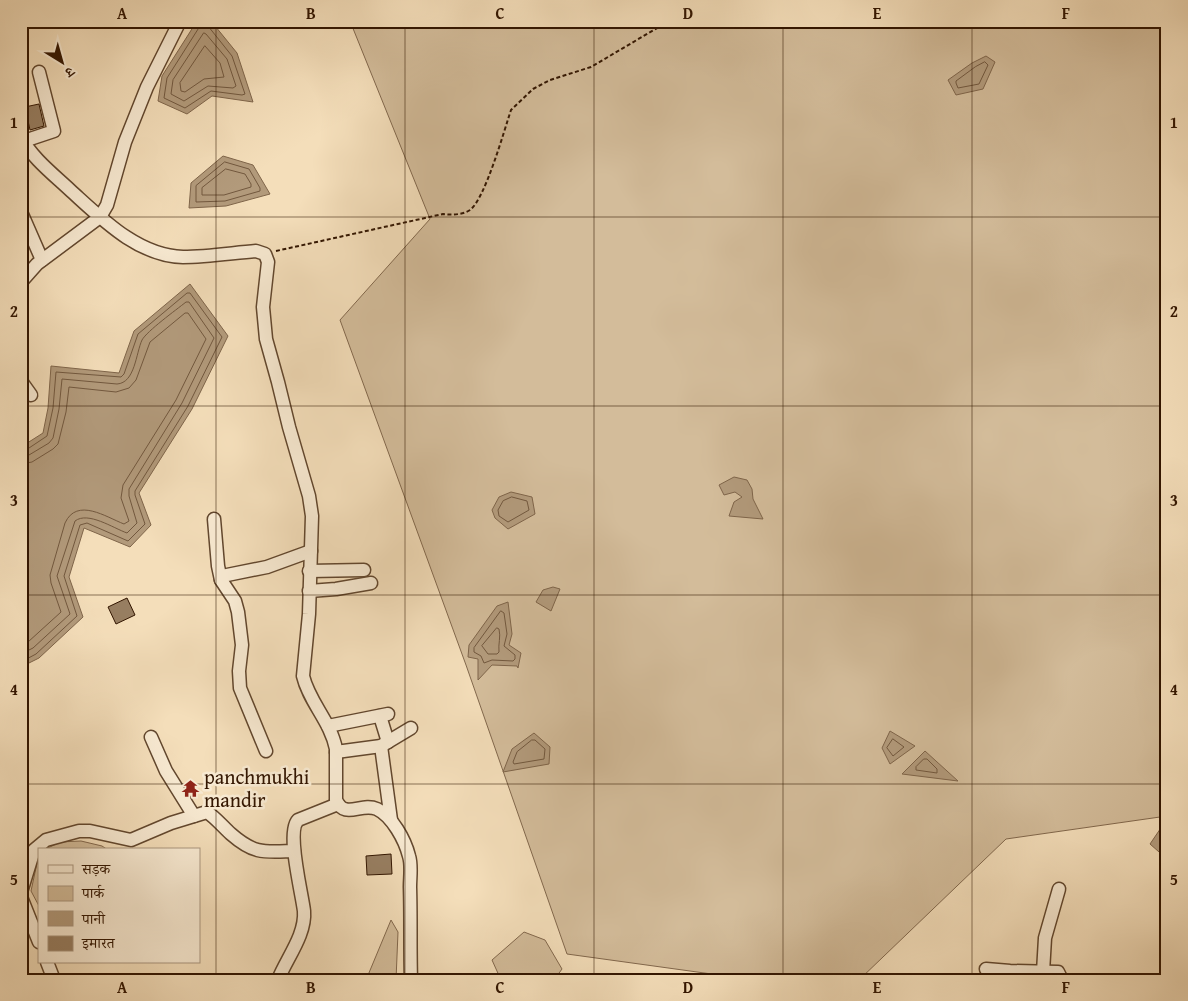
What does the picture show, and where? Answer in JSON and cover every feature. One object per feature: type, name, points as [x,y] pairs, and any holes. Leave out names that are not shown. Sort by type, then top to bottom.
[{"type":"street","points":[[23,277],[42,260],[100,218],[107,205],[124,142],[147,87],[180,21]]},
{"type":"street","points":[[39,72],[54,130],[22,140],[46,167],[100,218],[143,247],[164,254],[183,257],[256,251],[264,254],[268,262],[263,307],[266,339],[309,496],[312,516],[303,676],[305,685],[335,742],[336,800],[338,804],[346,810],[367,807],[377,809],[391,820]]},
{"type":"street","points":[[21,212],[42,260]]},
{"type":"street","points":[[21,381],[31,395]]},
{"type":"street","points":[[214,519],[221,580],[235,601],[238,612],[242,645],[239,671],[240,688],[266,751]]},
{"type":"street","points":[[221,580],[227,575],[267,567],[311,551]]},
{"type":"street","points":[[309,571],[364,570]]},
{"type":"street","points":[[309,591],[346,588],[372,583]]},
{"type":"street","points":[[328,726],[384,715],[391,820],[410,857],[411,980]]},
{"type":"street","points":[[336,752],[374,748],[385,744],[411,728]]},
{"type":"street","points":[[152,737],[166,771],[194,816]]},
{"type":"street","points":[[278,980],[300,935],[304,914],[294,851],[296,822],[338,804]]},
{"type":"street","points":[[21,892],[34,850],[46,840],[79,831],[90,831],[131,840],[170,823],[204,813],[209,814],[232,835],[258,851],[294,851]]},
{"type":"street","points":[[1043,972],[1045,938],[1060,889]]},
{"type":"street","points":[[21,897],[38,940]]},
{"type":"street","points":[[48,964],[54,980]]},
{"type":"street","points":[[986,969],[1058,972],[1062,980]]},
{"type":"path","points":[[264,254],[443,214],[456,215],[469,211],[484,187],[511,110],[520,100],[533,89],[550,80],[591,67],[669,21]]},
{"type":"green space","points":[[350,21],[1167,21],[1167,816],[1006,839],[859,980],[755,980],[567,954],[466,665],[340,320],[430,219]]},
{"type":"green space","points":[[81,841],[105,848],[48,848],[60,842]]},
{"type":"green space","points":[[38,859],[38,904],[31,891]]},
{"type":"green space","points":[[391,920],[398,932],[396,980],[366,980]]},
{"type":"green space","points":[[524,932],[545,940],[562,969],[554,980],[501,980],[492,960]]},
{"type":"water","points":[[197,21],[211,21],[237,53],[253,102],[212,96],[187,114],[158,101],[162,76]]},
{"type":"water","points":[[986,56],[995,62],[983,89],[956,95],[948,80],[972,63]]},
{"type":"water","points":[[223,156],[253,165],[270,194],[226,206],[189,208],[191,183]]},
{"type":"water","points":[[190,284],[228,336],[192,409],[139,493],[151,525],[130,547],[84,528],[69,577],[83,617],[39,658],[21,667],[21,447],[43,433],[48,408],[51,366],[119,373],[134,331]]},
{"type":"water","points":[[734,477],[747,480],[752,489],[753,499],[763,519],[729,516],[734,502],[742,497],[735,492],[724,495],[719,485]]},
{"type":"water","points":[[511,492],[532,497],[535,514],[508,529],[495,518],[492,510],[499,497]]},
{"type":"water","points":[[553,587],[560,589],[551,611],[536,602],[543,590]]},
{"type":"water","points":[[508,602],[512,634],[509,645],[521,653],[518,668],[517,666],[492,665],[478,680],[478,659],[468,657],[469,645],[497,606]]},
{"type":"water","points":[[890,731],[915,746],[890,764],[882,748]]},
{"type":"water","points":[[534,733],[550,747],[549,764],[503,772],[512,749]]},
{"type":"water","points":[[925,751],[958,781],[902,774]]},
{"type":"water","points":[[1167,819],[1167,859],[1150,844]]},
{"type":"building","points":[[39,104],[44,126],[30,130],[25,107]]},
{"type":"building","points":[[127,598],[135,615],[116,624],[108,607]]},
{"type":"building","points":[[391,854],[392,874],[367,875],[366,856]]},
{"type":"place","name":"panchmukhi mandir","points":[[190,788]]}]
